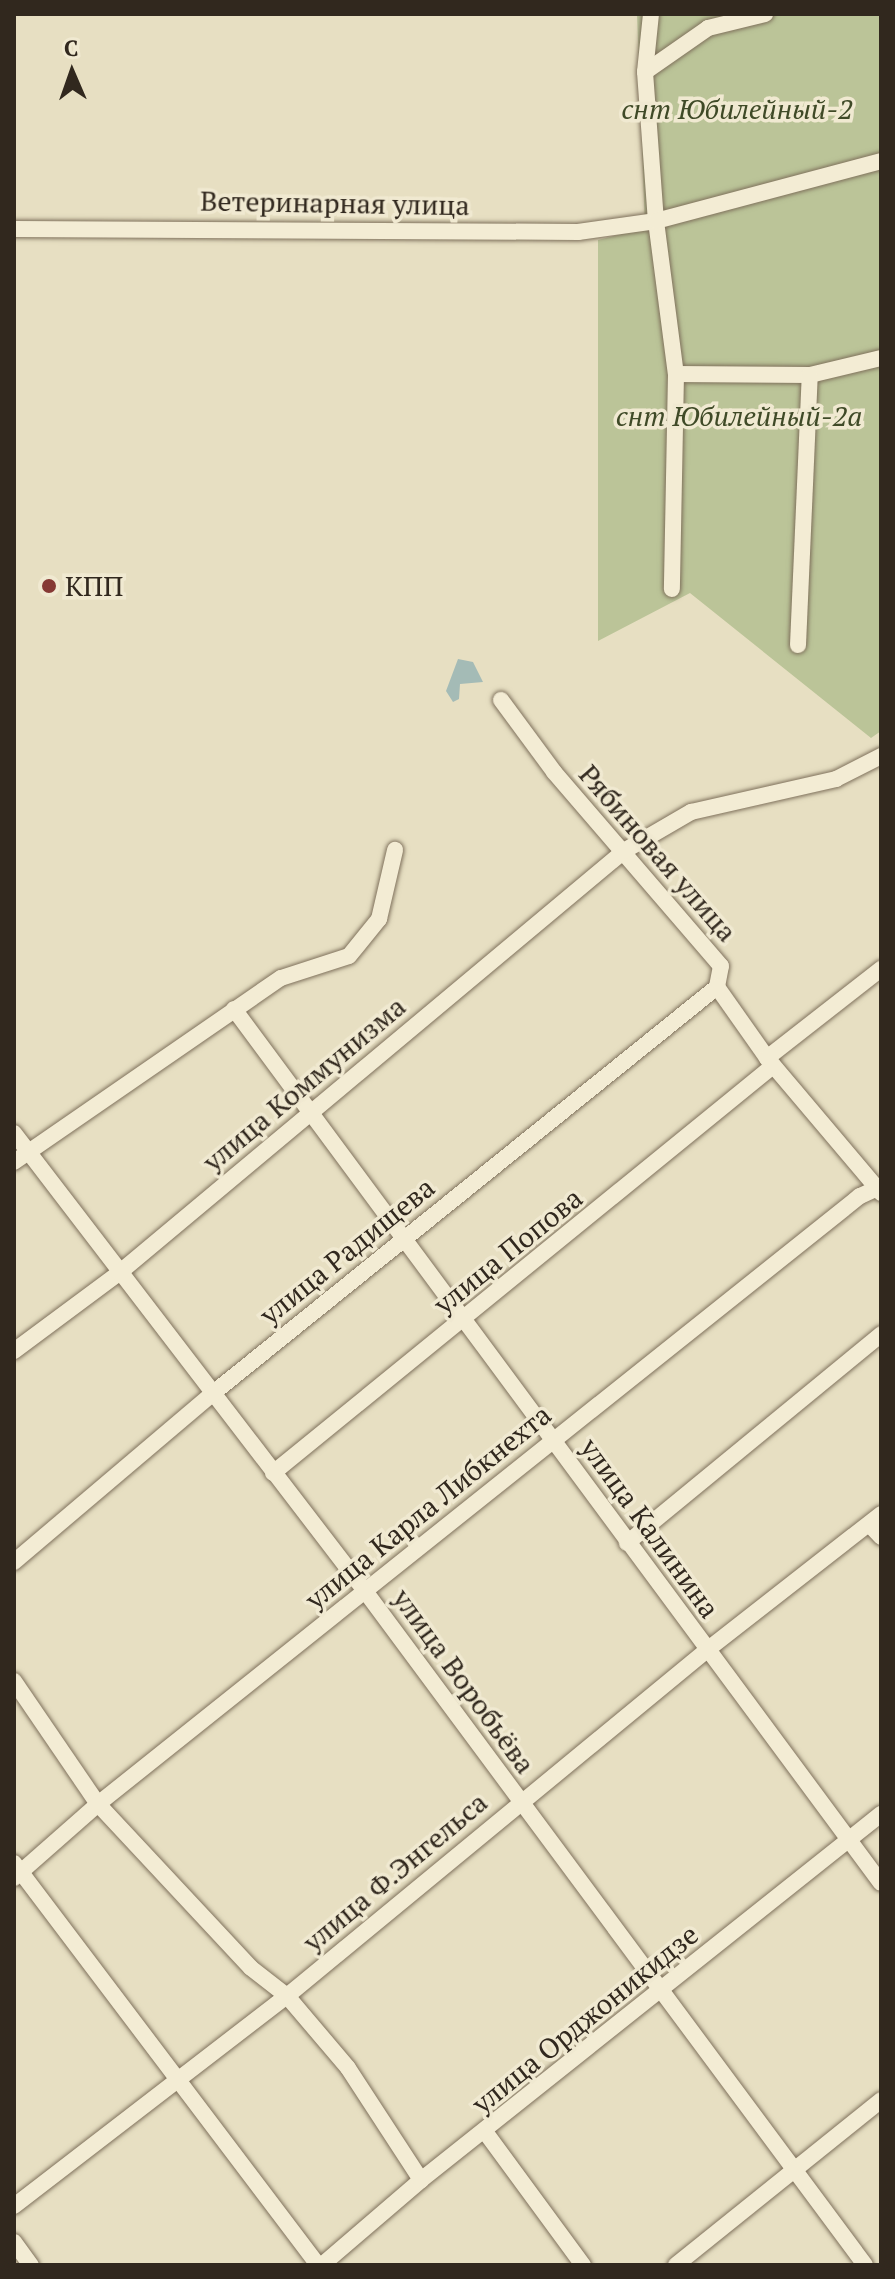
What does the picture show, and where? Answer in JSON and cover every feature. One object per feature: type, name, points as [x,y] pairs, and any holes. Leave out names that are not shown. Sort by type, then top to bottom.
[{"type":"street","points":[[651,14],[645,72],[656,221],[676,374],[672,589]]},
{"type":"street","points":[[645,72],[708,28],[765,14]]},
{"type":"street","name":"Ветеринарная улица","points":[[14,229],[578,232],[656,221],[881,161]]},
{"type":"street","points":[[676,374],[810,375],[881,358]]},
{"type":"street","points":[[798,645],[810,375]]},
{"type":"street","name":"Рябиновая улица","points":[[501,700],[554,772],[721,966],[717,987],[770,1062],[880,1189]]},
{"type":"street","name":"улица Коммунизма","points":[[14,1351],[119,1273],[624,851],[691,812],[836,779],[881,756]]},
{"type":"street","points":[[21,1157],[294,971],[354,952],[379,919],[395,850]]},
{"type":"street","name":"улица Попова","points":[[273,1473],[464,1321],[881,969]]},
{"type":"street","name":"улица Радищева","points":[[14,1562],[212,1394],[717,987]]},
{"type":"street","name":"улица Калинина","points":[[234,1009],[881,1883]]},
{"type":"street","name":"улица Воробьёва","points":[[14,1133],[21,1157],[119,1273],[365,1591],[659,1994],[865,2265]]},
{"type":"street","name":"улица Карла Либкнехта","points":[[16,1871],[860,1196],[880,1189]]},
{"type":"street","points":[[627,1543],[881,1334]]},
{"type":"street","points":[[875,1519],[881,1537]]},
{"type":"street","name":"улица Ф.Энгельса","points":[[14,2206],[287,1996],[707,1650],[875,1519]]},
{"type":"street","points":[[14,1681],[98,1804],[251,1968],[287,1996],[348,2068],[421,2180]]},
{"type":"street","name":"улица Орджоникидзе","points":[[320,2265],[349,2244],[421,2180],[486,2133],[881,1814]]},
{"type":"street","points":[[16,1871],[178,2077],[320,2265]]},
{"type":"street","points":[[676,2265],[796,2172],[881,2100]]},
{"type":"street","points":[[486,2133],[583,2265]]},
{"type":"street","points":[[14,2242],[31,2265]]},
{"type":"street","points":[[341,2265],[349,2244]]},
{"type":"green space","name":"снт Юбилейный-2а","points":[[637,14],[881,14],[881,731],[871,738],[690,593],[598,641],[598,240],[645,228]]},
{"type":"water","points":[[458,659],[473,662],[483,682],[460,684],[459,699],[453,702],[446,691]]},
{"type":"place","name":"КПП","points":[[49,586]]},
{"type":"park label","name":"снт Юбилейный-2","points":[[737,109]]}]
